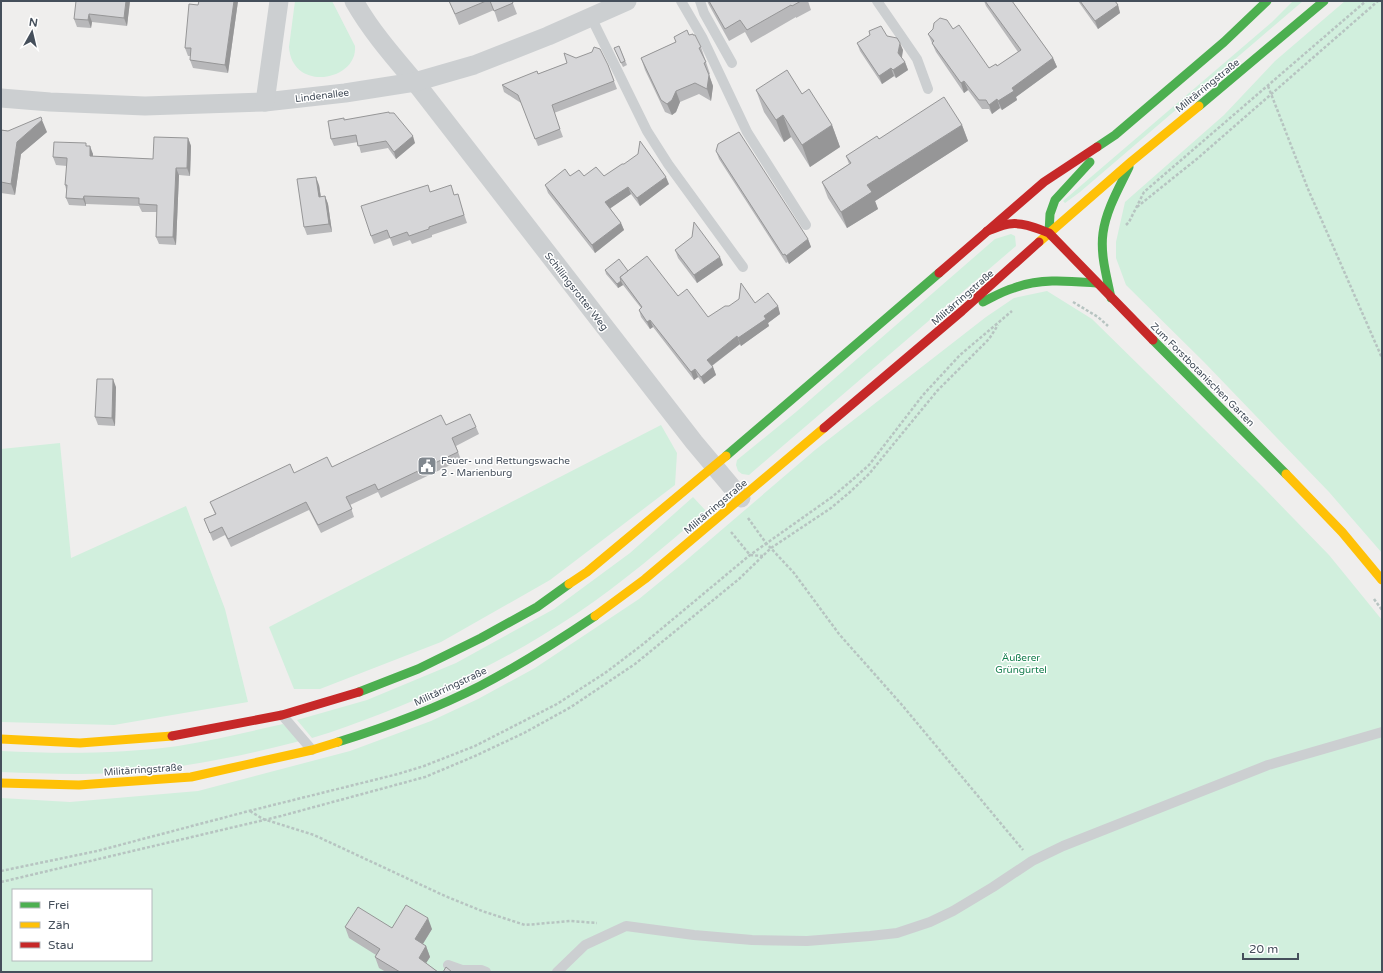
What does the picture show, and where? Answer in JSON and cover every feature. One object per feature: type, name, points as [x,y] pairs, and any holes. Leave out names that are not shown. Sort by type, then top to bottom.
[{"type":"main road","name":"Militärringstraße","points":[[1,739],[80,743],[174,736],[282,715],[366,690],[418,669],[481,638],[537,607],[587,572],[715,466],[1044,182],[1115,135],[1224,42],[1267,1]]},
{"type":"main road","name":"Militärringstraße","points":[[1,783],[79,785],[191,777],[312,750],[373,731],[410,717],[478,686],[520,663],[602,612],[645,579],[962,312],[1049,233],[1132,161],[1253,62],[1324,1]]},
{"type":"main road","points":[[1049,233],[1050,214],[1055,200],[1115,135]]},
{"type":"main road","points":[[1110,298],[1104,265],[1103,234],[1109,213],[1132,161]]},
{"type":"main road","name":"Zum Forstbotanischen Garten","points":[[987,231],[1009,224],[1019,224],[1032,226],[1049,233],[1110,298],[1278,465],[1342,532],[1382,580]]},
{"type":"main road","points":[[962,312],[1015,287],[1036,282],[1052,281],[1096,283]]},
{"type":"street","points":[[265,102],[279,1]]},
{"type":"street","name":"Schillingsrotter Weg","points":[[354,1],[361,14],[384,46],[415,82],[741,498]]},
{"type":"street","name":"Lindenallee","points":[[1,98],[50,102],[145,106],[265,102],[345,93],[415,82],[474,65],[548,36],[627,1]]},
{"type":"lane","points":[[681,1],[702,37],[747,132],[806,225]]},
{"type":"lane","points":[[700,1],[704,13],[732,63]]},
{"type":"lane","points":[[877,1],[917,59],[928,89]]},
{"type":"lane","points":[[591,17],[647,131],[668,164],[743,267]]},
{"type":"lane","points":[[282,715],[312,750]]},
{"type":"lane","points":[[557,972],[585,945],[626,926],[694,935],[752,940],[807,941],[897,933],[930,922],[953,911],[994,887],[1032,861],[1062,846],[1268,765],[1382,732]]},
{"type":"lane","points":[[448,965],[462,970],[481,970],[486,972]]},
{"type":"path","points":[[1366,1],[1144,192],[1135,209],[1198,158],[1378,1]]},
{"type":"path","points":[[1268,86],[1308,189],[1382,358]]},
{"type":"path","points":[[1066,300],[1080,306],[1098,317],[1110,328]]},
{"type":"path","points":[[1,871],[98,851],[411,770],[449,757],[499,735],[557,704],[605,673],[642,645],[750,555],[832,497],[864,469],[923,395],[960,355],[1000,321]]},
{"type":"path","points":[[741,498],[744,513],[766,543],[794,573],[839,634],[902,705],[1032,861]]},
{"type":"path","points":[[750,555],[763,556]]},
{"type":"path","points":[[1372,597],[1382,610]]},
{"type":"path","points":[[249,811],[263,819],[314,835],[482,911],[525,925],[570,921],[626,926]]},
{"type":"green space","points":[[295,1],[332,1],[355,46],[353,58],[346,67],[336,74],[324,77],[312,76],[301,71],[293,62],[289,47]]},
{"type":"green space","points":[[1293,1],[1303,1],[1080,192],[1065,203],[1063,201],[1272,22]]},
{"type":"green space","points":[[1345,1],[1382,1],[1382,553],[1329,492],[1204,362],[1126,285],[1116,258],[1116,242],[1125,202],[1224,115],[1275,61]]},
{"type":"green space","points":[[1011,234],[1015,236],[1016,246],[749,475],[742,474],[738,471],[736,465],[737,460],[796,412],[995,239]]},
{"type":"green space","name":"Äußerer Grüngürtel","points":[[1047,291],[1092,319],[1259,483],[1329,555],[1382,620],[1382,972],[1,972],[1,798],[70,802],[198,791],[350,751],[431,721],[478,699],[535,668],[639,599],[815,450],[986,317],[1014,298]]},
{"type":"green space","points":[[661,425],[677,453],[675,485],[550,580],[441,642],[320,689],[294,689],[269,627]]},
{"type":"green space","points":[[60,443],[71,558],[186,506],[225,609],[248,702],[114,725],[1,722],[1,449]]},
{"type":"green space","points":[[693,497],[706,511],[610,590],[576,614],[530,643],[458,681],[408,703],[312,738],[297,720],[367,700],[456,663],[554,609],[630,553]]},
{"type":"green space","points":[[283,724],[300,741],[248,754],[195,764],[160,769],[100,774],[1,772],[1,751],[90,753],[156,749],[231,736]]},
{"type":"building","points":[[76,1],[126,1],[124,18],[89,14],[88,20],[74,19]]},
{"type":"building","points":[[199,1],[234,1],[225,65],[190,60],[191,48],[185,48],[189,4],[198,5]]},
{"type":"building","points":[[449,1],[486,1],[455,14]]},
{"type":"building","points":[[490,1],[512,1],[513,3],[494,11]]},
{"type":"building","points":[[709,1],[801,1],[792,6],[791,5],[747,30],[740,20],[725,29]]},
{"type":"building","points":[[985,1],[1012,1],[1053,58],[1012,88],[1014,91],[998,101],[997,99],[989,105],[986,100],[979,100],[964,81],[961,83],[932,43],[934,41],[928,34],[933,29],[934,23],[940,18],[947,20],[953,29],[959,25],[989,68],[996,64],[997,66],[1021,50]]},
{"type":"building","points":[[1080,1],[1115,1],[1118,5],[1095,21]]},
{"type":"building","points":[[881,26],[887,36],[897,38],[900,43],[898,53],[905,62],[893,70],[891,68],[879,76],[857,43],[870,35],[869,31]]},
{"type":"building","points":[[687,30],[689,35],[695,35],[701,47],[699,48],[706,62],[704,63],[709,75],[707,89],[695,83],[676,91],[672,100],[667,104],[661,100],[641,58],[676,42],[674,37]]},
{"type":"building","points":[[619,46],[625,61],[621,63],[614,48]]},
{"type":"building","points":[[594,47],[600,49],[614,81],[552,105],[560,129],[535,139],[518,95],[502,85],[537,71],[538,74],[567,63],[564,53],[576,58],[592,52]]},
{"type":"building","points":[[787,70],[802,94],[809,89],[832,125],[802,145],[783,115],[776,120],[756,90]]},
{"type":"building","points":[[944,97],[962,125],[867,185],[872,192],[841,212],[822,182],[851,163],[846,156],[877,136],[879,139]]},
{"type":"building","points":[[389,112],[394,113],[413,136],[394,152],[386,141],[358,146],[356,135],[331,139],[328,121],[344,118],[344,120]]},
{"type":"building","points":[[41,117],[42,120],[17,142],[11,184],[1,182],[1,130],[8,131]]},
{"type":"building","points":[[739,132],[808,239],[786,256],[785,254],[783,255],[716,151],[718,144]]},
{"type":"building","points":[[154,137],[188,138],[187,168],[176,168],[173,237],[156,237],[157,205],[139,204],[139,198],[84,196],[83,199],[66,198],[67,185],[65,185],[67,158],[53,157],[54,142],[86,143],[86,146],[90,146],[90,156],[153,159]]},
{"type":"building","points":[[640,141],[666,177],[637,198],[628,187],[605,202],[621,223],[592,245],[545,185],[565,169],[570,176],[579,170],[584,176],[596,167],[604,176],[638,154]]},
{"type":"building","points":[[316,177],[319,197],[325,196],[329,224],[304,227],[297,179]]},
{"type":"building","points":[[428,185],[430,192],[451,185],[454,195],[458,194],[464,215],[429,227],[429,229],[409,236],[407,232],[390,238],[387,230],[371,236],[361,206]]},
{"type":"building","points":[[694,222],[720,257],[694,275],[675,250],[692,237]]},
{"type":"building","points":[[647,256],[678,296],[687,289],[708,317],[739,299],[741,283],[755,303],[768,293],[778,306],[764,316],[766,319],[738,338],[737,336],[707,360],[713,367],[701,377],[695,369],[691,372],[650,320],[647,322],[639,310],[642,307],[620,277]]},
{"type":"building","points":[[619,259],[628,271],[620,277],[621,281],[617,284],[605,270]]},
{"type":"building","points":[[97,379],[113,379],[112,418],[95,417]]},
{"type":"building","points":[[470,414],[476,427],[452,438],[458,452],[378,490],[375,484],[346,497],[352,509],[318,525],[306,502],[228,539],[222,527],[210,533],[204,519],[216,514],[210,502],[290,464],[294,473],[327,457],[332,467],[441,415],[446,425]]},
{"type":"building","points":[[406,905],[428,918],[415,939],[426,946],[419,958],[438,972],[400,972],[375,957],[380,949],[345,927],[358,907],[392,928]]},
{"type":"building","points":[[446,967],[452,972],[443,972]]},
{"type":"traffic: fast","points":[[1097,147],[1115,135],[1224,42],[1267,1]]},
{"type":"traffic: fast","points":[[1199,106],[1324,1]]},
{"type":"traffic: fast","points":[[1049,233],[1050,214],[1055,200],[1090,162]]},
{"type":"traffic: fast","points":[[1111,298],[1103,258],[1103,233],[1110,208],[1129,167]]},
{"type":"traffic: fast","points":[[726,456],[939,273]]},
{"type":"traffic: fast","points":[[983,302],[1006,291],[1024,285],[1044,281],[1096,283]]},
{"type":"traffic: fast","points":[[1153,340],[1286,474]]},
{"type":"traffic: fast","points":[[359,692],[418,669],[481,638],[537,607],[569,584]]},
{"type":"traffic: fast","points":[[338,742],[410,717],[480,686],[553,644],[595,616]]},
{"type":"traffic: slow","points":[[1039,242],[1132,161],[1199,106]]},
{"type":"traffic: slow","points":[[595,616],[645,579],[824,428]]},
{"type":"traffic: slow","points":[[569,584],[587,572],[726,456]]},
{"type":"traffic: slow","points":[[1286,474],[1342,532],[1382,580]]},
{"type":"traffic: slow","points":[[1,739],[80,743],[172,736]]},
{"type":"traffic: slow","points":[[1,783],[79,785],[191,777],[312,750],[338,742]]},
{"type":"traffic: jam","points":[[939,273],[1044,182],[1097,147]]},
{"type":"traffic: jam","points":[[987,231],[1003,225],[1019,224],[1049,233],[1153,340]]},
{"type":"traffic: jam","points":[[824,428],[962,311],[1039,242]]},
{"type":"traffic: jam","points":[[172,736],[282,715],[359,692]]},
{"type":"place","name":"Feuer- und Rettungswache 2 - Marienburg","points":[[427,466]]}]
